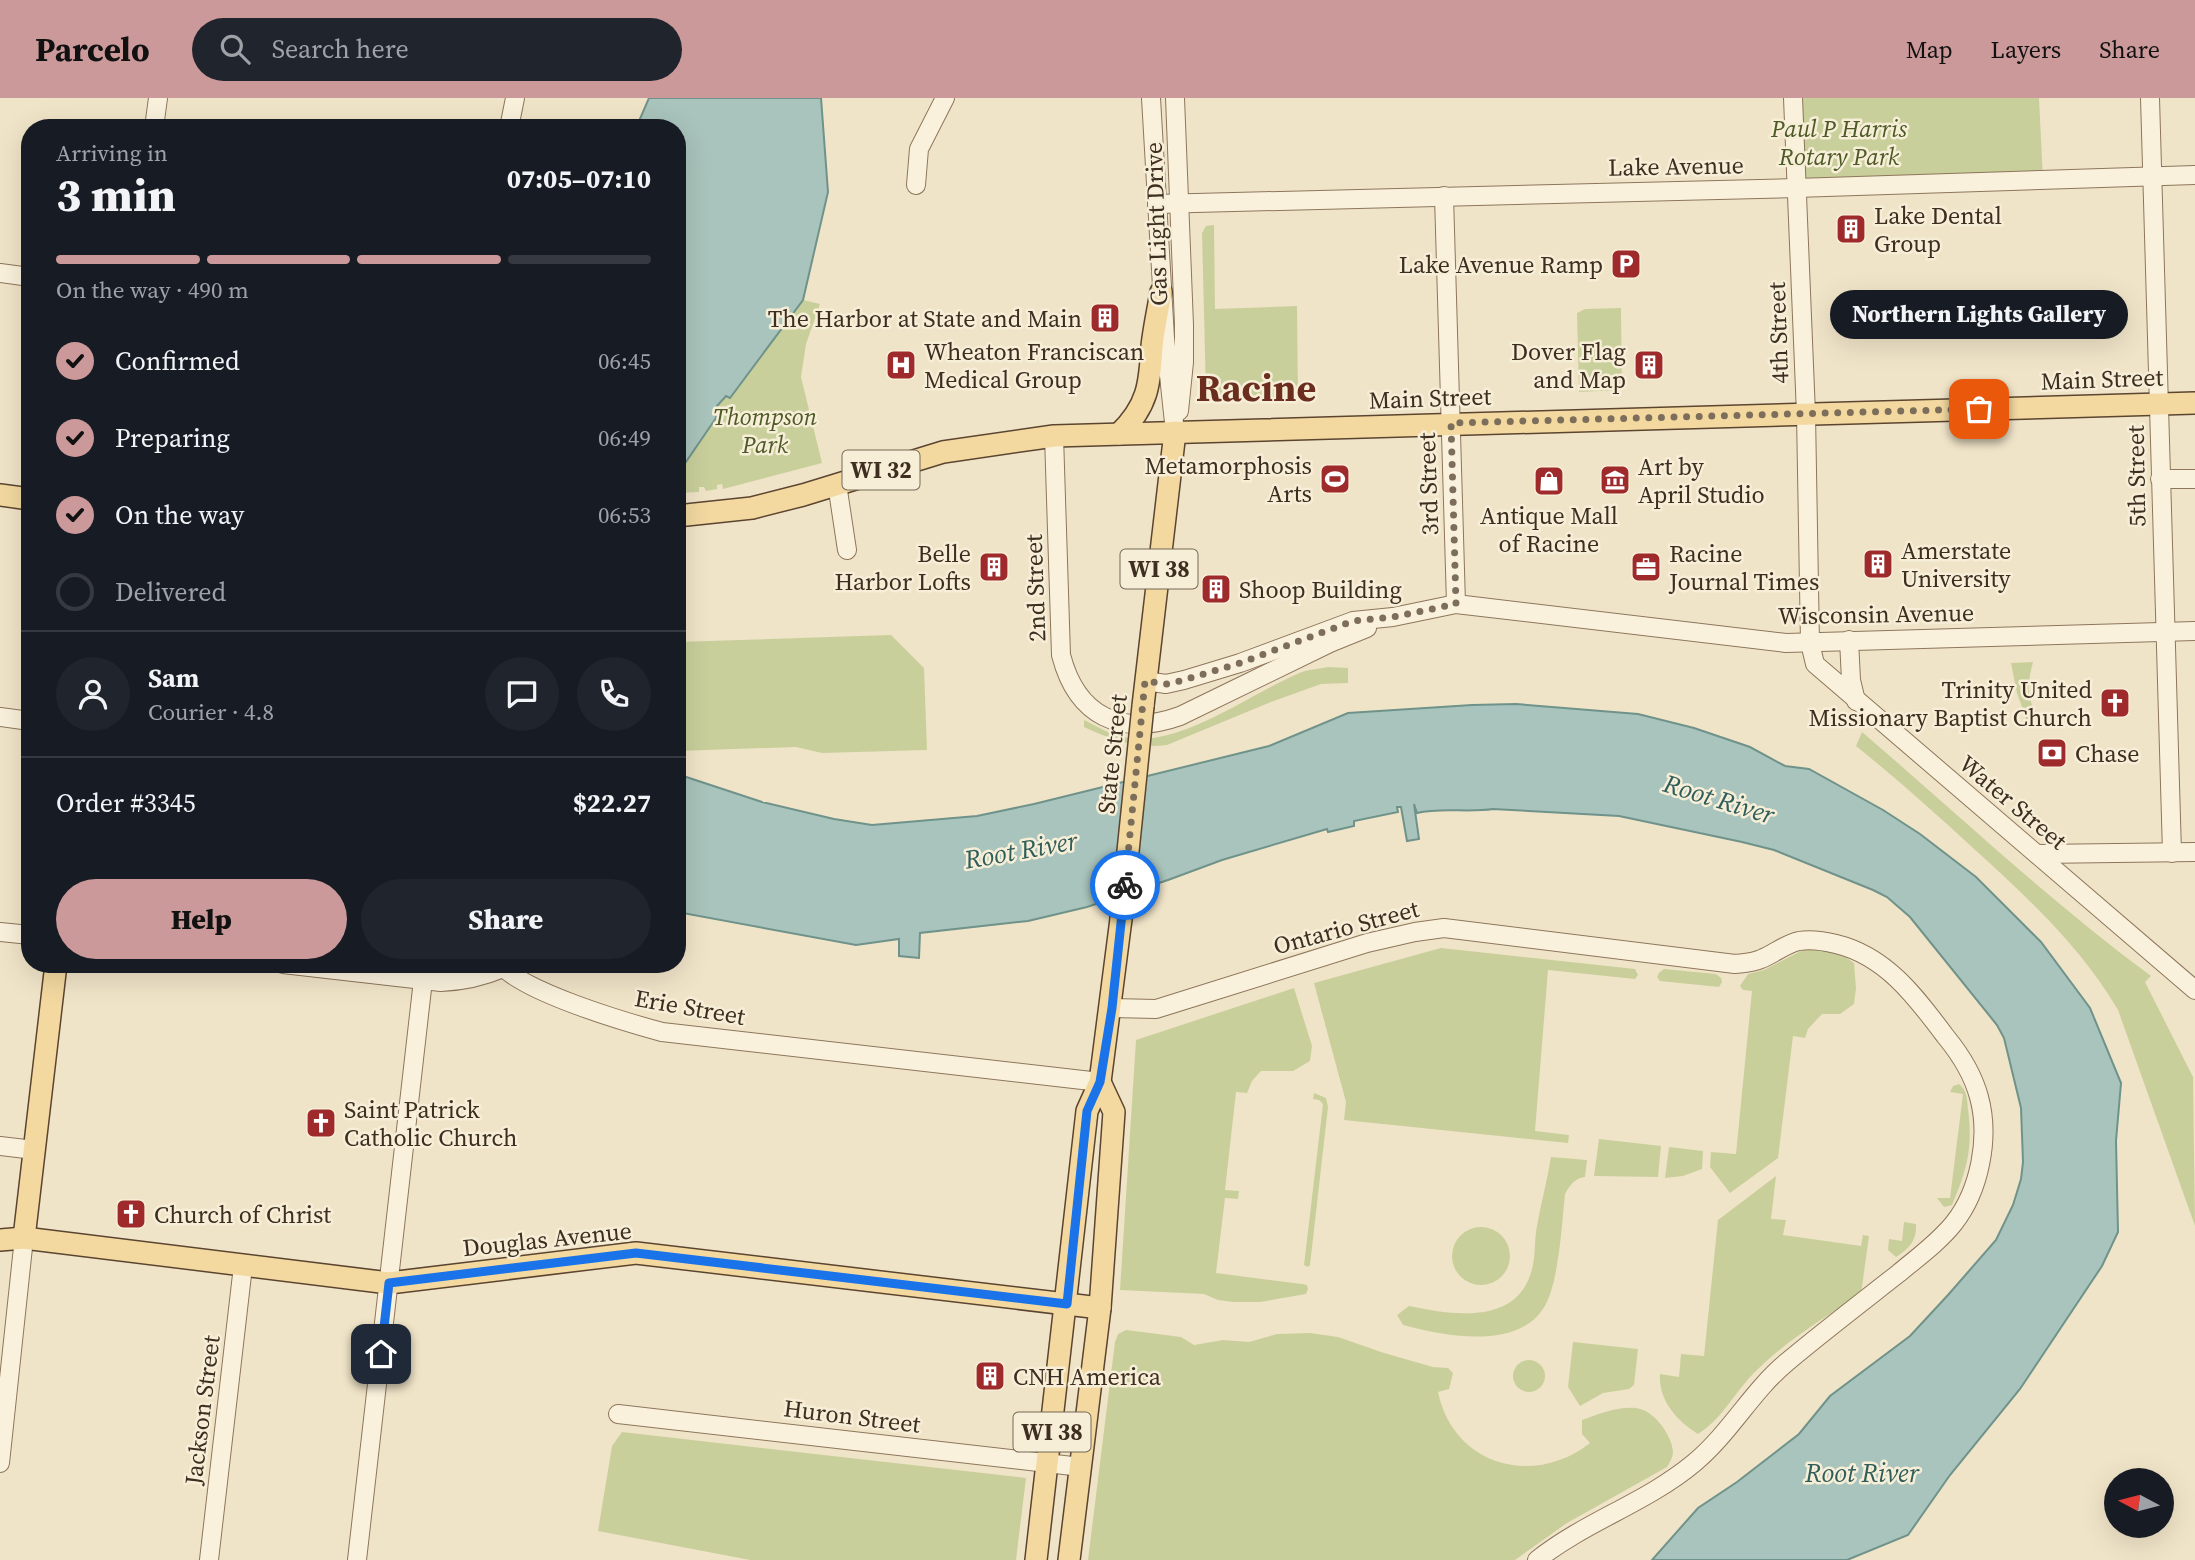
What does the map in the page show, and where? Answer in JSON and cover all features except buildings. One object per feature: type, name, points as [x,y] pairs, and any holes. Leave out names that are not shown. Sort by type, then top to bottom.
[{"type":"main road","points":[[1119,434],[1134,417],[1145,397],[1151,374],[1152,346],[1161,292]]},
{"type":"main road","name":"Main Street","points":[[686,515],[752,508],[943,452],[1054,436],[2195,403]]},
{"type":"main road","name":"State Street","points":[[1036,1560],[1087,1111],[1100,1082],[1112,1008],[1145,681],[1175,432]]},
{"type":"main road","points":[[0,495],[21,498]]},
{"type":"main road","points":[[24,1238],[56,973]]},
{"type":"main road","name":"WI 38","points":[[1069,1560],[1100,1308],[1114,1112],[1100,1082]]},
{"type":"main road","name":"Douglas Avenue","points":[[0,1240],[24,1238],[389,1283],[636,1253],[1100,1308]]},
{"type":"street","points":[[155,119],[158,98]]},
{"type":"street","points":[[512,119],[514,98]]},
{"type":"street","points":[[916,185],[919,149],[945,98]]},
{"type":"street","name":"Gas Light Drive","points":[[1151,98],[1161,292],[1175,432]]},
{"type":"street","name":"Gas Light Drive","points":[[1175,98],[1181,203],[1184,362],[1175,432]]},
{"type":"street","name":"4th Street","points":[[1793,98],[1806,414],[1810,643]]},
{"type":"street","name":"5th Street","points":[[2150,98],[2172,853]]},
{"type":"street","name":"Lake Avenue","points":[[1157,204],[2195,175]]},
{"type":"street","name":"3rd Street","points":[[1444,195],[1456,604]]},
{"type":"street","points":[[0,273],[21,276]]},
{"type":"street","name":"2nd Street","points":[[1054,436],[1061,654],[1069,681],[1076,692],[1084,702],[1108,718]]},
{"type":"street","points":[[2160,480],[2195,479]]},
{"type":"street","points":[[837,484],[847,550]]},
{"type":"street","name":"Wisconsin Avenue","points":[[1145,681],[1167,684],[1184,680],[1240,663],[1353,621],[1393,617],[1456,604],[1786,643],[2195,631]]},
{"type":"street","name":"Wisconsin Avenue","points":[[1108,718],[1122,723],[1150,725],[1180,716],[1330,643],[1393,617]]},
{"type":"street","points":[[1849,640],[1851,681],[1856,701]]},
{"type":"street","name":"Water Street","points":[[1810,643],[1815,664],[1856,701],[2195,990]]},
{"type":"street","points":[[0,717],[21,720]]},
{"type":"street","points":[[2037,854],[2195,852]]},
{"type":"street","name":"Ontario Street","points":[[1112,1008],[1156,1009],[1367,943],[1444,928],[1735,964],[1760,960],[1788,945],[1808,940],[1843,946],[1870,957],[1899,979],[1935,1021],[1966,1066],[1979,1098],[1982,1150],[1965,1207],[1943,1236],[1781,1368],[1696,1461],[1656,1489],[1566,1538],[1537,1560]]},
{"type":"street","points":[[0,932],[21,934]]},
{"type":"street","name":"Erie Street","points":[[383,973],[424,980],[463,981],[489,973]]},
{"type":"street","name":"Erie Street","points":[[514,973],[553,995],[631,1024],[662,1032],[1100,1082]]},
{"type":"street","points":[[357,1560],[424,980]]},
{"type":"street","points":[[0,1146],[34,1150]]},
{"type":"street","points":[[0,1463],[24,1238]]},
{"type":"street","name":"Jackson Street","points":[[209,1560],[243,1266]]},
{"type":"street","name":"Huron Street","points":[[618,1414],[1081,1467]]},
{"type":"green space","name":"Paul P Harris Rotary Park","points":[[1793,98],[2039,98],[2043,180],[1796,188]]},
{"type":"green space","points":[[1214,225],[1215,309],[1297,306],[1298,400],[1211,400],[1206,393],[1202,233],[1206,226]]},
{"type":"green space","name":"Thompson Park","points":[[803,300],[820,304],[806,344],[801,377],[822,463],[723,489],[722,484],[717,485],[717,489],[706,491],[704,487],[699,487],[699,492],[686,493],[686,462],[716,418],[717,406],[726,396],[730,398]]},
{"type":"green space","points":[[1621,308],[1622,390],[1579,392],[1577,313],[1585,309]]},
{"type":"green space","points":[[891,635],[924,668],[927,750],[822,753],[796,747],[686,751],[686,642]]},
{"type":"green space","points":[[2033,662],[2029,697],[2040,716],[2028,724],[2017,693],[2011,663]]},
{"type":"green space","points":[[1328,667],[1348,668],[1348,683],[1321,684],[1167,745],[1145,746],[1124,742],[1084,727],[1084,720],[1129,738],[1172,734],[1217,716],[1302,672]]},
{"type":"green space","points":[[1862,732],[2040,887],[2151,976],[2145,982],[2193,1077],[2195,1226],[2118,1010],[2103,987],[2070,944],[2033,904],[1930,809],[1856,746]]},
{"type":"green space","points":[[1441,948],[1635,969],[1638,975],[1635,979],[1548,970],[1535,1131],[1569,1135],[1568,1143],[1344,1120],[1346,1102],[1314,983]]},
{"type":"green space","points":[[1803,950],[1836,954],[1854,963],[1854,1004],[1840,1014],[1822,1014],[1808,1029],[1805,1038],[1793,1036],[1778,1158],[1730,1193],[1710,1167],[1711,1152],[1736,1154],[1752,991],[1743,990],[1740,986],[1748,974],[1764,970]]},
{"type":"green space","points":[[1664,969],[1716,974],[1722,982],[1719,987],[1660,981],[1657,977]]},
{"type":"green space","points":[[1294,988],[1312,1046],[1310,1061],[1293,1071],[1261,1071],[1252,1081],[1247,1093],[1236,1092],[1225,1190],[1239,1191],[1238,1199],[1225,1198],[1216,1273],[1307,1285],[1306,1294],[1260,1302],[1233,1302],[1204,1294],[1120,1290],[1136,1040]]},
{"type":"green space","points":[[1959,1084],[1967,1098],[1969,1147],[1962,1181],[1952,1205],[1944,1207],[1937,1198],[1950,1198],[1963,1094],[1950,1092],[1953,1086]]},
{"type":"green space","points":[[1314,1093],[1326,1098],[1328,1107],[1308,1267],[1304,1265],[1323,1104],[1313,1099]]},
{"type":"green space","points":[[1599,1139],[1661,1146],[1658,1177],[1594,1176]]},
{"type":"green space","points":[[1669,1147],[1703,1151],[1702,1169],[1683,1176],[1665,1178]]},
{"type":"green space","points":[[1551,1157],[1587,1160],[1585,1177],[1573,1182],[1565,1194],[1556,1270],[1543,1309],[1531,1322],[1497,1335],[1458,1336],[1403,1325],[1397,1315],[1409,1306],[1444,1312],[1481,1312],[1498,1308],[1513,1300],[1524,1287],[1532,1269],[1536,1231]]},
{"type":"green space","points":[[1776,1176],[1771,1219],[1786,1220],[1783,1235],[1861,1246],[1863,1235],[1869,1236],[1861,1294],[1777,1352],[1752,1375],[1713,1422],[1698,1434],[1670,1409],[1662,1393],[1660,1374],[1679,1377],[1681,1354],[1704,1356],[1718,1220]]},
{"type":"green space","points":[[1904,1222],[1916,1224],[1915,1235],[1909,1247],[1896,1257],[1888,1250],[1889,1239],[1902,1241]]},
{"type":"green space","points":[[1481,1227],[1502,1235],[1510,1256],[1502,1277],[1481,1285],[1460,1277],[1452,1256],[1460,1235]]},
{"type":"green space","points":[[1126,1330],[1181,1337],[1194,1345],[1223,1340],[1249,1342],[1277,1334],[1310,1333],[1338,1337],[1433,1367],[1448,1368],[1453,1373],[1449,1389],[1438,1392],[1446,1417],[1460,1437],[1478,1452],[1498,1462],[1521,1466],[1544,1464],[1568,1457],[1590,1443],[1582,1434],[1582,1420],[1622,1408],[1643,1410],[1655,1418],[1669,1438],[1673,1452],[1667,1467],[1567,1523],[1515,1560],[1088,1560],[1115,1342],[1118,1334]]},
{"type":"green space","points":[[1573,1342],[1638,1349],[1634,1385],[1629,1389],[1603,1393],[1580,1406],[1568,1387]]},
{"type":"green space","points":[[1529,1360],[1540,1365],[1545,1376],[1540,1387],[1529,1392],[1518,1387],[1513,1376],[1518,1365]]},
{"type":"green space","points":[[622,1432],[1026,1478],[1016,1560],[750,1560],[598,1531],[612,1446]]},
{"type":"water","points":[[649,98],[821,98],[828,192],[803,300],[730,398],[726,396],[717,406],[716,418],[686,462],[686,119],[640,119]]},
{"type":"water","name":"Root River","points":[[1516,704],[1638,714],[1694,728],[1750,747],[1785,766],[1809,769],[1883,810],[1920,834],[1976,877],[2041,942],[2090,1008],[2121,1083],[2116,1141],[2118,1232],[2102,1266],[2020,1389],[1950,1475],[1908,1535],[1847,1560],[1652,1560],[1698,1508],[1799,1434],[1830,1396],[1910,1336],[1996,1240],[2013,1205],[2023,1162],[2021,1108],[2004,1038],[1997,1025],[1910,917],[1887,897],[1774,850],[1619,816],[1493,809],[1417,813],[1414,804],[1419,839],[1407,841],[1401,807],[1397,807],[1398,812],[1354,821],[1354,826],[1328,832],[1327,829],[1222,860],[1087,907],[1028,921],[920,933],[919,958],[899,956],[899,939],[856,945],[686,914],[686,777],[762,802],[872,825],[977,816],[1269,746],[1348,713]]},
{"type":"way so far","points":[[1125,885],[1145,681],[1167,684],[1184,680],[1240,663],[1353,621],[1393,617],[1456,604],[1451,423],[1979,409]]},
{"type":"place","name":"Lake Dental Group","points":[[1851,229]]},
{"type":"place","name":"Lake Avenue Ramp","points":[[1626,264]]},
{"type":"place","name":"The Harbor at State and Main","points":[[1105,318]]},
{"type":"place","name":"Wheaton Franciscan Medical Group","points":[[901,365]]},
{"type":"place","name":"Dover Flag and Map","points":[[1649,365]]},
{"type":"place","name":"Northern Lights Gallery","points":[[1979,409]]},
{"type":"place","name":"Metamorphosis Arts","points":[[1335,479]]},
{"type":"place","name":"Art by April Studio","points":[[1615,480]]},
{"type":"place","name":"Antique Mall of Racine","points":[[1549,481]]},
{"type":"place","name":"Amerstate University","points":[[1878,564]]},
{"type":"place","name":"Belle Harbor Lofts","points":[[994,567]]},
{"type":"place","name":"Racine Journal Times","points":[[1646,567]]},
{"type":"place","name":"Shoop Building","points":[[1216,589]]},
{"type":"place","name":"Trinity United Missionary Baptist Church","points":[[2115,703]]},
{"type":"place","name":"Chase","points":[[2052,753]]},
{"type":"place","name":"Saint Patrick Catholic Church","points":[[321,1123]]},
{"type":"place","name":"Church of Christ","points":[[131,1214]]},
{"type":"place","name":"CNH America","points":[[990,1376]]},
{"type":"district","name":"Racine","points":[[1256,388]]},
{"type":"route","points":[[381,1354],[389,1283],[636,1253],[1067,1304],[1087,1111],[1100,1082],[1112,1008],[1125,885]]}]
